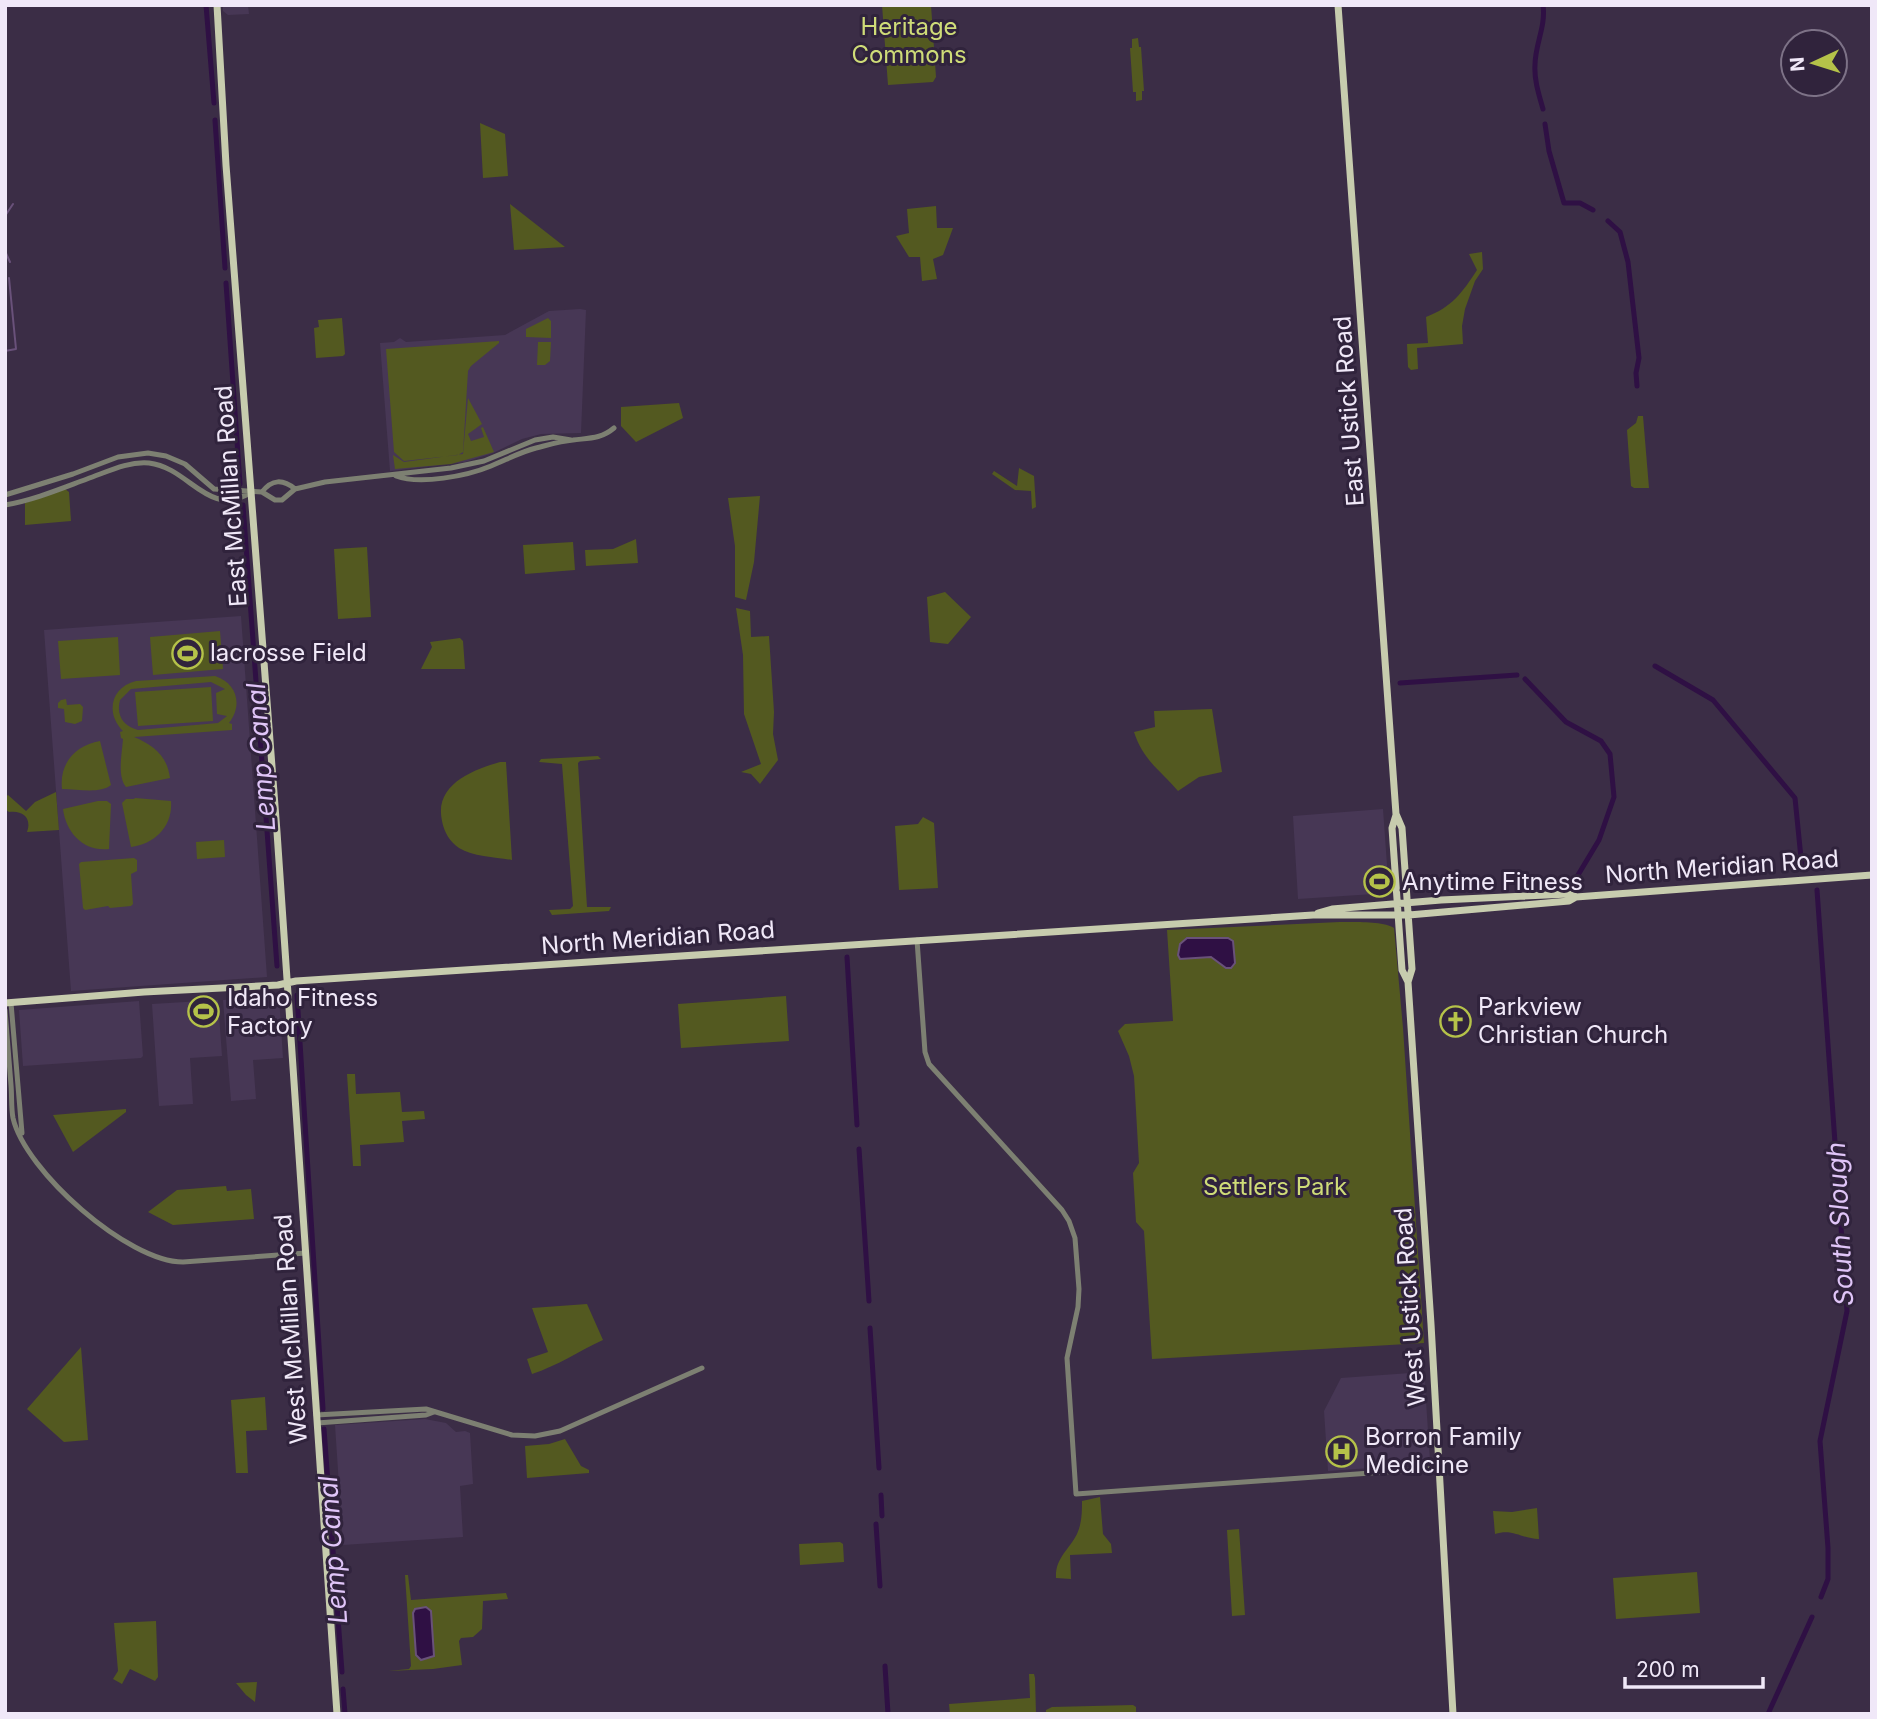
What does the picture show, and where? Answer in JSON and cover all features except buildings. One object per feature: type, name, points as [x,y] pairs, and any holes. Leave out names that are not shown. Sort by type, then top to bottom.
[{"type":"main road","name":"East McMillan Road","points":[[217,5],[226,165],[287,983]]},
{"type":"main road","name":"East Ustick Road","points":[[1338,5],[1396,814],[1402,828],[1407,903]]},
{"type":"main road","name":"East Ustick Road","points":[[1396,814],[1392,828],[1398,915]]},
{"type":"main road","name":"North Meridian Road","points":[[8,1003],[1313,915],[1409,915],[1569,894],[1576,897],[1872,875]]},
{"type":"main road","name":"North Meridian Road","points":[[1313,915],[1332,909],[1407,903],[1547,899]]},
{"type":"main road","name":"West Ustick Road","points":[[1407,903],[1412,969],[1408,982],[1454,1714]]},
{"type":"main road","name":"West Ustick Road","points":[[1398,915],[1402,970],[1408,982]]},
{"type":"main road","name":"West McMillan Road","points":[[287,983],[337,1714]]},
{"type":"street","points":[[5,495],[117,457],[148,453],[166,456],[185,464],[214,489],[262,492],[275,500],[282,500],[295,489],[330,481],[395,476],[405,472],[472,464],[535,440],[595,439],[614,428]]},
{"type":"street","points":[[5,505],[38,497],[122,466],[143,463],[169,468],[216,499],[236,499],[250,493]]},
{"type":"street","points":[[262,492],[275,481],[285,482],[295,489]]},
{"type":"street","points":[[917,940],[925,1052],[929,1064],[1062,1210],[1073,1229],[1079,1298],[1067,1366],[1076,1494],[1440,1468]]},
{"type":"street","points":[[8,1003],[19,1117],[24,1139]]},
{"type":"street","points":[[5,1010],[13,1118],[54,1182],[81,1209],[124,1240],[166,1261],[306,1253]]},
{"type":"street","points":[[317,1419],[426,1415],[434,1412],[504,1433],[528,1436],[547,1434],[702,1368]]},
{"type":"shaded area","points":[[223,5],[248,5],[249,14],[228,15],[223,11]]},
{"type":"shaded area","points":[[586,310],[581,433],[541,434],[465,462],[390,471],[380,343],[394,342],[400,338],[406,342],[505,335],[549,311]]},
{"type":"shaded area","points":[[241,616],[267,977],[71,991],[44,630]]},
{"type":"shaded area","points":[[1383,809],[1389,893],[1298,899],[1293,816]]},
{"type":"shaded area","points":[[1187,938],[1228,938],[1233,941],[1235,963],[1231,968],[1226,968],[1211,957],[1180,959],[1180,944]]},
{"type":"shaded area","points":[[279,996],[283,1058],[253,1060],[256,1099],[231,1101],[223,1000]]},
{"type":"shaded area","points":[[218,1000],[222,1056],[190,1058],[193,1104],[159,1106],[152,1004]]},
{"type":"shaded area","points":[[139,1001],[141,1058],[23,1066],[19,1010]]},
{"type":"shaded area","points":[[1424,1372],[1430,1460],[1428,1464],[1328,1471],[1324,1411],[1341,1378]]},
{"type":"shaded area","points":[[425,1419],[446,1423],[456,1432],[470,1433],[473,1484],[460,1486],[463,1537],[343,1545],[335,1425]]},
{"type":"shaded area","points":[[426,1607],[431,1611],[434,1656],[421,1660],[416,1655],[413,1613],[415,1609]]},
{"type":"green space","name":"Heritage Commons","points":[[882,5],[931,5],[936,77],[933,82],[888,85]]},
{"type":"green space","points":[[1138,38],[1144,91],[1142,100],[1136,101],[1130,48],[1132,39]]},
{"type":"green space","points":[[480,123],[505,134],[508,176],[483,178]]},
{"type":"green space","points":[[510,204],[565,247],[514,250]]},
{"type":"green space","points":[[936,206],[937,228],[953,228],[943,255],[933,259],[937,279],[922,281],[920,257],[909,257],[896,236],[909,233],[907,209]]},
{"type":"green space","points":[[1482,252],[1483,269],[1475,281],[1465,309],[1463,344],[1417,348],[1418,369],[1411,370],[1408,367],[1407,344],[1428,343],[1426,317],[1450,304],[1461,292],[1477,270],[1469,254]]},
{"type":"green space","points":[[342,318],[345,354],[316,358],[314,328],[319,327],[318,320]]},
{"type":"green space","points":[[548,318],[551,321],[551,338],[526,337],[526,329]]},
{"type":"green space","points":[[499,341],[468,371],[463,452],[458,455],[404,461],[394,452],[386,349]]},
{"type":"green space","points":[[538,342],[551,342],[550,361],[545,365],[537,365]]},
{"type":"green space","points":[[468,398],[482,424],[468,434],[471,441],[484,437],[483,427],[494,452],[451,464],[395,469],[393,455],[404,462],[463,454]]},
{"type":"green space","points":[[679,403],[683,418],[636,442],[621,426],[621,407]]},
{"type":"green space","points":[[1638,416],[1643,416],[1649,488],[1631,486],[1627,430],[1636,423]]},
{"type":"green space","points":[[1019,468],[1034,476],[1036,507],[1032,509],[1031,491],[1015,490],[992,474],[994,471],[1017,486]]},
{"type":"green space","points":[[65,489],[69,492],[71,521],[25,525],[25,503]]},
{"type":"green space","points":[[760,496],[754,562],[746,600],[735,597],[735,546],[728,498]]},
{"type":"green space","points":[[636,539],[638,563],[586,566],[585,550],[613,549]]},
{"type":"green space","points":[[573,542],[575,570],[525,574],[523,545]]},
{"type":"green space","points":[[367,547],[371,617],[338,619],[334,549]]},
{"type":"green space","points":[[945,592],[971,617],[948,644],[930,642],[927,597]]},
{"type":"green space","points":[[736,608],[750,611],[751,637],[769,636],[773,734],[778,760],[760,784],[751,774],[741,772],[761,764],[744,714],[743,655]]},
{"type":"green space","name":"lacrosse Field","points":[[220,631],[223,669],[153,675],[150,637]]},
{"type":"green space","points":[[118,637],[120,675],[61,679],[58,641]]},
{"type":"green space","points":[[460,638],[463,641],[465,669],[421,669],[432,647],[430,642]]},
{"type":"green space","points":[[215,676],[222,679],[233,689],[237,702],[229,723],[232,724],[232,730],[134,737],[158,752],[166,763],[170,778],[126,787],[121,771],[123,739],[120,732],[123,731],[114,716],[113,702],[121,689],[136,681]],"holes":[[[211,682],[225,689],[216,693],[217,714],[227,716],[218,723],[138,730],[128,726],[120,715],[120,700],[131,689]]]},
{"type":"green space","points":[[211,687],[213,721],[138,726],[135,692]]},
{"type":"green space","points":[[66,699],[67,705],[80,704],[83,707],[82,721],[75,724],[65,722],[64,709],[58,708],[58,703]]},
{"type":"green space","points":[[1212,709],[1222,772],[1199,777],[1178,791],[1147,757],[1134,732],[1155,727],[1154,711]]},
{"type":"green space","points":[[100,741],[111,785],[95,790],[62,789],[66,763],[77,751]]},
{"type":"green space","points":[[598,756],[601,759],[578,763],[587,907],[611,907],[609,911],[552,915],[549,910],[570,909],[573,906],[562,764],[539,762],[541,759]]},
{"type":"green space","points":[[506,762],[512,860],[478,855],[459,848],[448,836],[442,821],[441,808],[449,789],[467,775]]},
{"type":"green space","points":[[56,792],[59,830],[27,832],[28,823],[25,816],[5,809],[5,797],[8,795],[26,811],[35,802]]},
{"type":"green space","points":[[126,799],[171,801],[171,810],[166,826],[155,838],[131,847],[122,803]]},
{"type":"green space","points":[[98,801],[111,804],[109,849],[84,844],[72,833],[65,818],[63,809]]},
{"type":"green space","points":[[923,817],[934,823],[938,888],[899,890],[895,826],[918,824]]},
{"type":"green space","points":[[224,840],[225,857],[197,859],[196,842]]},
{"type":"green space","points":[[134,858],[137,860],[137,871],[131,874],[133,904],[85,910],[79,864]]},
{"type":"green space","name":"Settlers Park","points":[[1340,922],[1376,923],[1394,928],[1424,1343],[1152,1359],[1144,1231],[1136,1222],[1133,1173],[1139,1163],[1134,1076],[1118,1031],[1125,1024],[1173,1021],[1167,930]]},
{"type":"green space","points":[[786,996],[789,1041],[681,1048],[678,1004]]},
{"type":"green space","points":[[347,1074],[355,1074],[356,1094],[400,1092],[402,1112],[424,1111],[425,1119],[402,1121],[404,1142],[360,1145],[361,1166],[353,1166]]},
{"type":"green space","points":[[126,1109],[126,1112],[73,1152],[53,1115]]},
{"type":"green space","points":[[226,1186],[227,1191],[251,1189],[254,1219],[173,1225],[148,1212],[177,1190]]},
{"type":"green space","points":[[587,1304],[603,1340],[532,1374],[527,1359],[548,1352],[532,1308]]},
{"type":"green space","points":[[81,1347],[88,1440],[64,1442],[27,1409]]},
{"type":"green space","points":[[265,1397],[267,1430],[246,1431],[248,1473],[236,1473],[231,1400]]},
{"type":"green space","points":[[565,1439],[581,1466],[589,1470],[589,1473],[527,1478],[525,1446],[549,1444]]},
{"type":"green space","points":[[1100,1497],[1103,1534],[1111,1544],[1112,1553],[1070,1555],[1071,1579],[1056,1578],[1060,1560],[1079,1530],[1082,1501]]},
{"type":"green space","points":[[1537,1508],[1539,1539],[1507,1532],[1495,1534],[1493,1511],[1512,1512]]},
{"type":"green space","points":[[1239,1529],[1245,1615],[1232,1616],[1227,1530]]},
{"type":"green space","points":[[799,1544],[843,1544],[844,1562],[800,1565]]},
{"type":"green space","points":[[1697,1572],[1700,1613],[1616,1619],[1613,1578]]},
{"type":"green space","points":[[405,1575],[408,1575],[411,1600],[506,1593],[508,1599],[483,1601],[482,1629],[473,1637],[461,1638],[459,1641],[462,1665],[388,1671],[409,1669],[411,1666]]},
{"type":"green space","points":[[156,1621],[158,1677],[155,1681],[130,1669],[122,1684],[113,1679],[118,1671],[114,1623]]},
{"type":"green space","points":[[1029,1674],[1034,1674],[1035,1678],[1036,1714],[950,1714],[949,1704],[1030,1698]]},
{"type":"green space","points":[[257,1682],[255,1702],[236,1683]]},
{"type":"green space","points":[[1052,1707],[1136,1707],[1136,1714],[1046,1714],[1046,1710]]},
{"type":"waterway","name":"Lemp Canal","points":[[206,5],[214,103]]},
{"type":"waterway","name":"South Slough","points":[[1543,5],[1543,21],[1535,57],[1537,87],[1543,109]]},
{"type":"waterway","name":"Lemp Canal","points":[[215,120],[225,268]]},
{"type":"waterway","name":"South Slough","points":[[1545,124],[1549,151],[1564,203],[1580,203],[1593,210]]},
{"type":"waterway","points":[[5,216],[13,204]]},
{"type":"waterway","name":"South Slough","points":[[1608,221],[1620,232],[1628,262],[1639,358],[1637,386]]},
{"type":"waterway","points":[[5,251],[10,262]]},
{"type":"waterway","points":[[5,351],[16,349],[9,278]]},
{"type":"waterway","name":"Lemp Canal","points":[[226,283],[240,484]]},
{"type":"waterway","name":"Lemp Canal","points":[[243,505],[277,966]]},
{"type":"waterway","name":"South Slough","points":[[1655,666],[1713,700],[1795,798],[1802,868]]},
{"type":"waterway","points":[[1400,683],[1517,675]]},
{"type":"waterway","points":[[1525,679],[1566,722],[1601,741],[1610,754],[1614,797],[1599,840],[1572,885]]},
{"type":"waterway","name":"South Slough","points":[[1817,890],[1847,1311],[1820,1441],[1828,1548],[1828,1579],[1821,1597]]},
{"type":"waterway","points":[[847,957],[857,1125]]},
{"type":"waterway","name":"Lemp Canal","points":[[297,995],[323,1409]]},
{"type":"waterway","points":[[859,1149],[869,1301]]},
{"type":"waterway","points":[[870,1328],[879,1468]]},
{"type":"waterway","name":"Lemp Canal","points":[[324,1429],[342,1672]]},
{"type":"waterway","points":[[881,1495],[882,1516]]},
{"type":"waterway","points":[[876,1524],[880,1586]]},
{"type":"waterway","name":"South Slough","points":[[1768,1714],[1812,1617]]},
{"type":"waterway","points":[[885,1666],[888,1714]]},
{"type":"waterway","name":"Lemp Canal","points":[[343,1689],[345,1714]]},
{"type":"place","name":"lacrosse Field","points":[[187,653]]},
{"type":"place","name":"Anytime Fitness","points":[[1379,882]]},
{"type":"place","name":"Idaho Fitness Factory","points":[[204,1012]]},
{"type":"place","name":"Parkview Christian Church","points":[[1455,1021]]},
{"type":"place","name":"Borron Family Medicine","points":[[1342,1451]]}]
